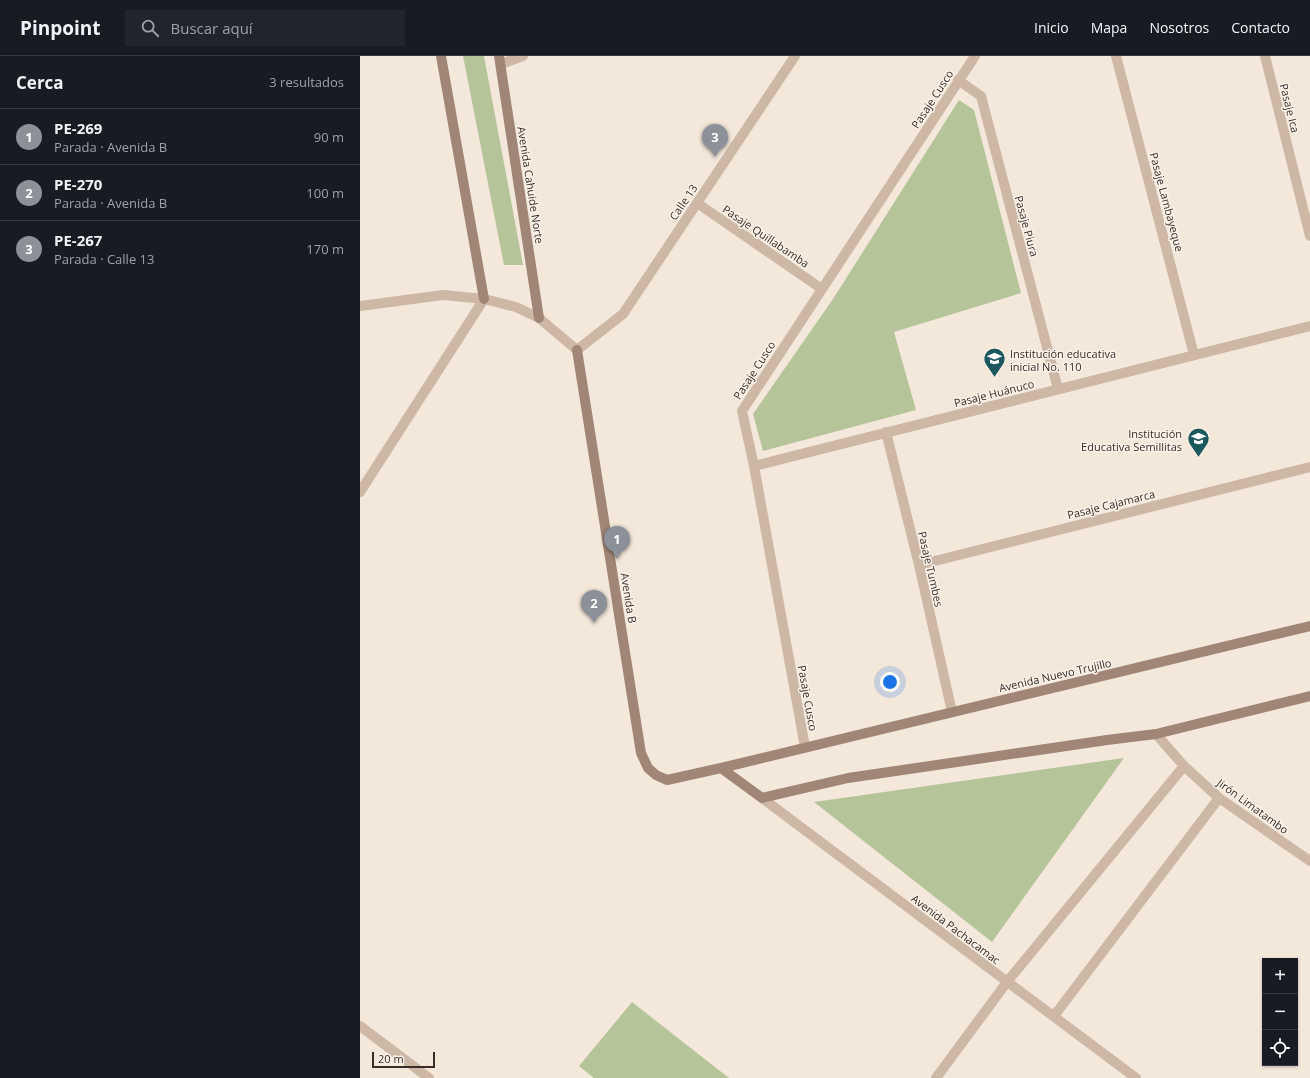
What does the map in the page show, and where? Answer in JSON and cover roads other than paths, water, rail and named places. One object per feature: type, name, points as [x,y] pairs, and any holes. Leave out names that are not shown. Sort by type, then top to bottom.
[{"type":"main road","points":[[441,56],[484,299]]},
{"type":"main road","name":"Avenida Cahuide Norte","points":[[500,60],[539,318]]},
{"type":"main road","name":"Avenida B","points":[[577,350],[641,753],[648,768],[656,775],[667,780],[805,747]]},
{"type":"main road","name":"Avenida Nuevo Trujillo","points":[[805,747],[1310,626]]},
{"type":"main road","points":[[721,768],[762,798],[848,778],[1156,734],[1310,696]]},
{"type":"street","points":[[500,60],[524,56]]},
{"type":"street","name":"Calle 13","points":[[577,350],[623,314],[795,56]]},
{"type":"street","name":"Pasaje Cusco","points":[[805,747],[754,466],[742,410],[975,56]]},
{"type":"street","name":"Pasaje Lambayeque","points":[[1116,56],[1194,355]]},
{"type":"street","name":"Pasaje Ica","points":[[1265,56],[1310,236]]},
{"type":"street","name":"Pasaje Piura","points":[[958,80],[981,96],[1058,389]]},
{"type":"street","name":"Pasaje Quillabamba","points":[[697,203],[822,288]]},
{"type":"street","points":[[360,306],[443,295],[484,299],[516,307],[539,318],[577,350]]},
{"type":"street","points":[[360,492],[484,299]]},
{"type":"street","name":"Pasaje Huánuco","points":[[754,466],[1310,326]]},
{"type":"street","name":"Pasaje Tumbes","points":[[886,432],[919,565],[952,712]]},
{"type":"street","name":"Pasaje Cajamarca","points":[[919,565],[1310,466]]},
{"type":"street","name":"Jirón Limatambo","points":[[1156,734],[1184,766],[1219,798],[1310,861]]},
{"type":"street","points":[[936,1078],[1007,982],[1184,766]]},
{"type":"street","name":"Avenida Pachacamac","points":[[762,798],[1136,1078]]},
{"type":"street","points":[[1054,1016],[1219,798]]},
{"type":"street","points":[[360,1026],[429,1078]]},
{"type":"place","name":"PE-267","points":[[715,157]]},
{"type":"place","name":"Institución educativa inicial No. 110","points":[[994,378]]},
{"type":"place","name":"Institución Educativa Semillitas","points":[[1198,458]]},
{"type":"place","name":"PE-269","points":[[617,559]]},
{"type":"place","name":"PE-270","points":[[594,623]]}]
